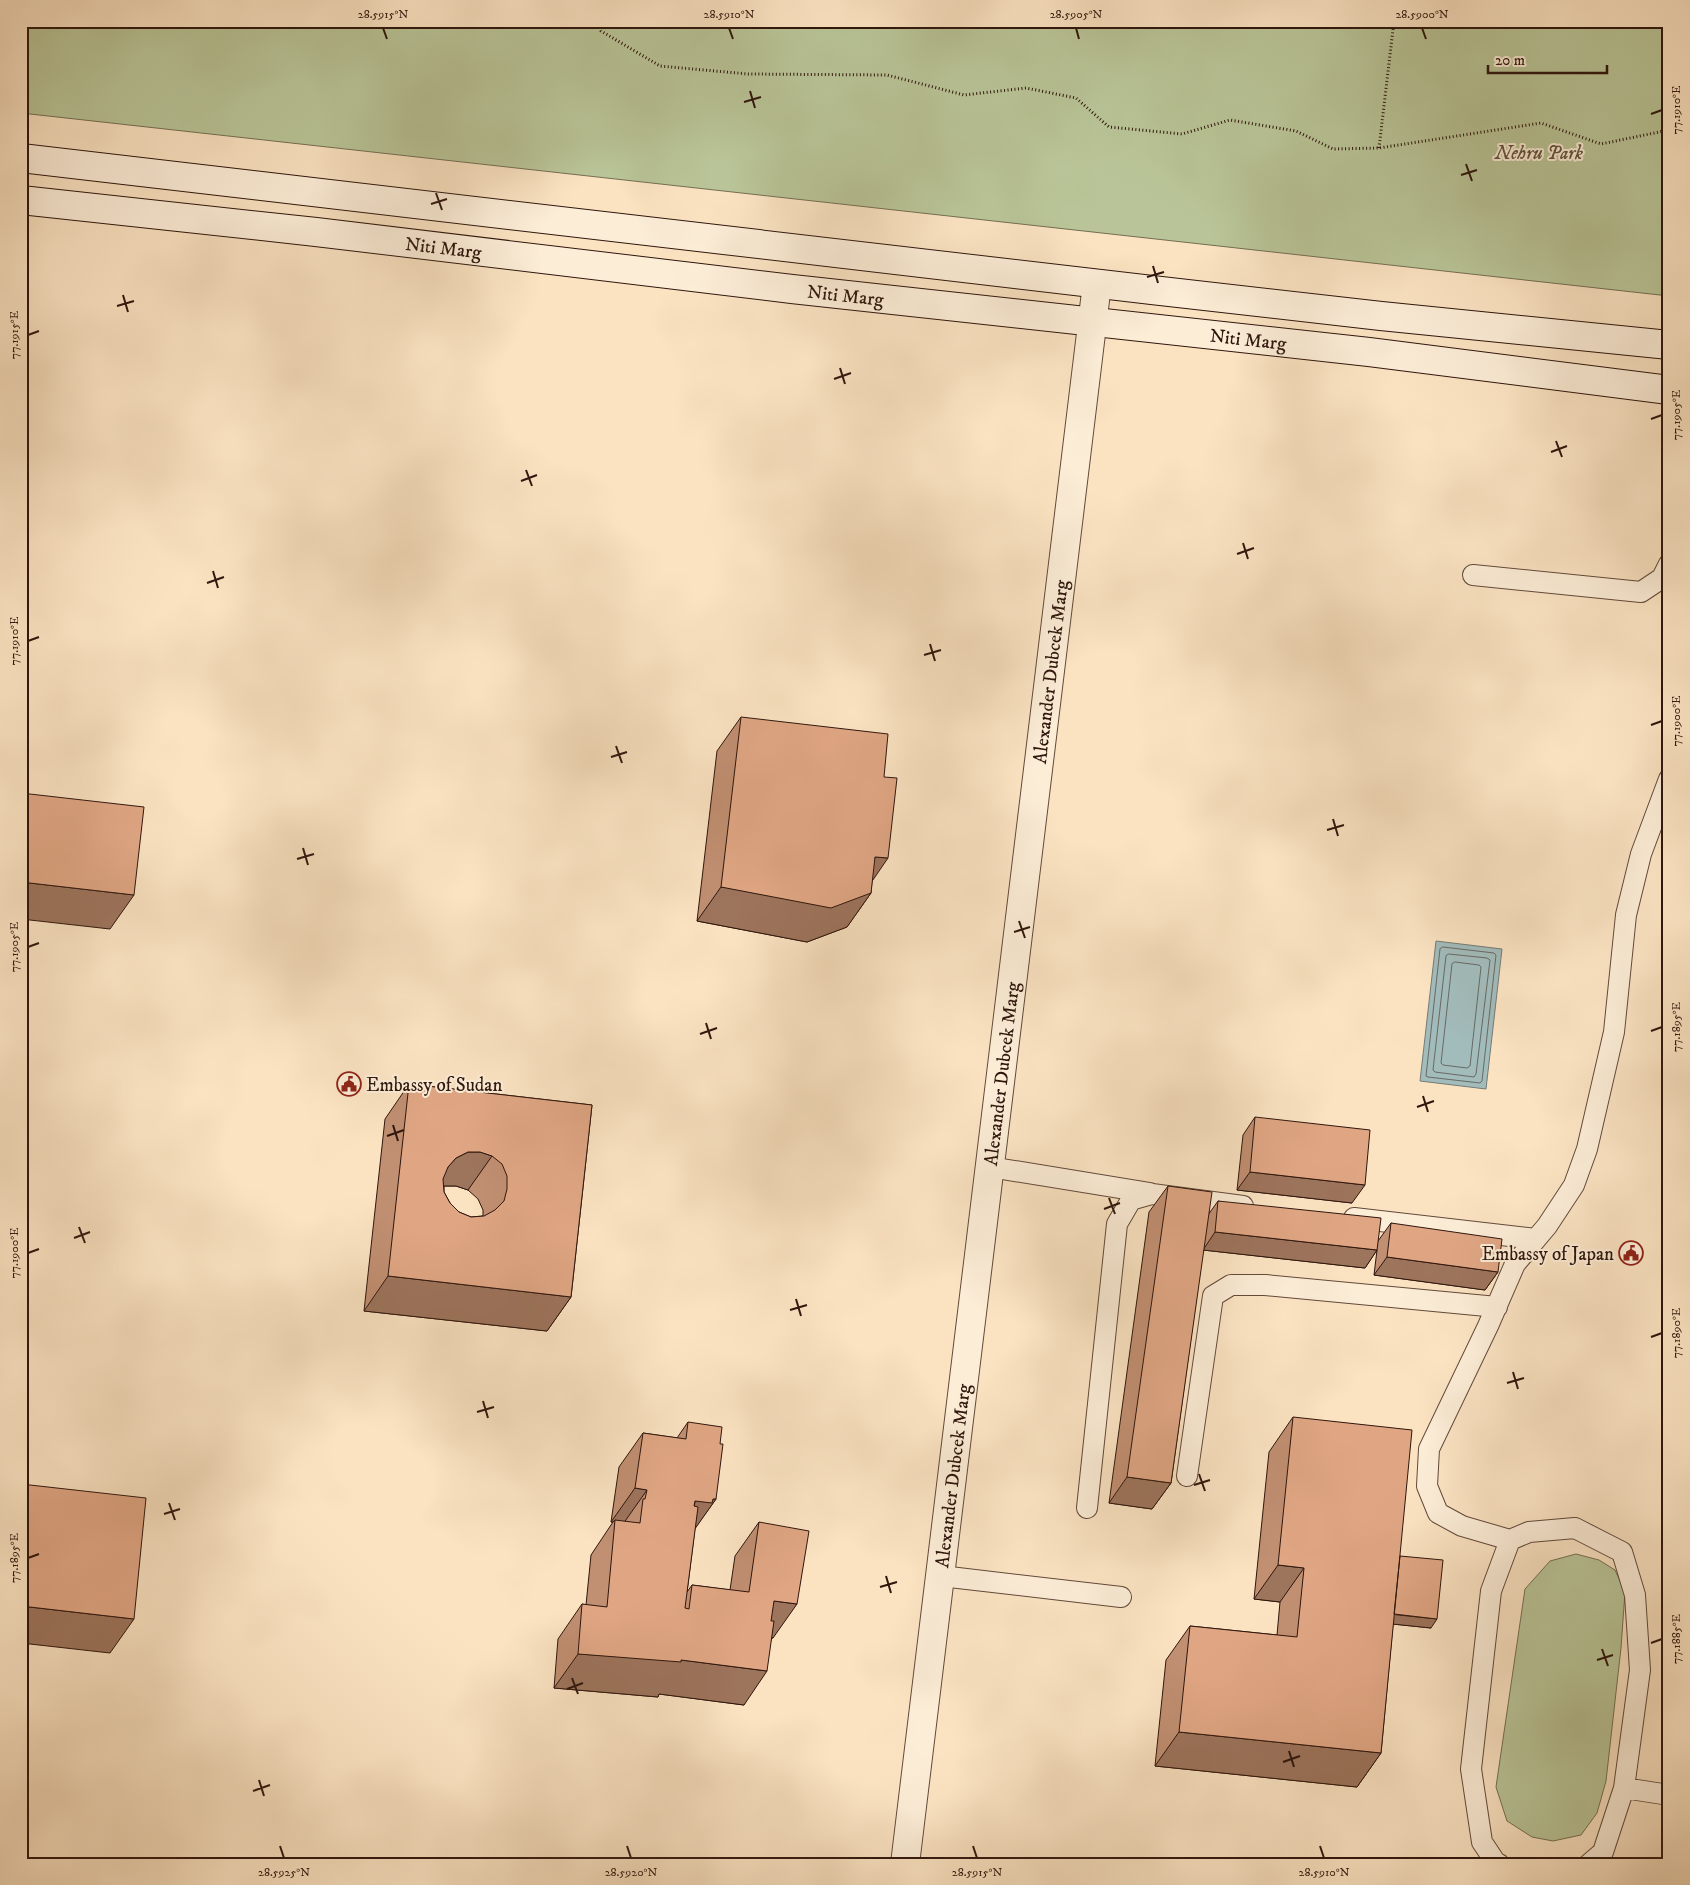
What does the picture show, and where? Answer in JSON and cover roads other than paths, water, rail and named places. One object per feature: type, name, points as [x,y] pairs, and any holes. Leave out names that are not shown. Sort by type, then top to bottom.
[{"type":"street","name":"Niti Marg","points":[[21,158],[1097,284],[1372,315],[1669,345]]},
{"type":"street","name":"Niti Marg","points":[[21,200],[316,232],[792,289],[1369,352],[1669,390]]},
{"type":"street","name":"Alexander Dubcek Marg","points":[[906,1864],[1097,284]]},
{"type":"lane","points":[[1473,576],[1641,592],[1662,578],[1669,564]]},
{"type":"lane","points":[[1589,1864],[1602,1852],[1624,1788],[1640,1670],[1635,1595],[1622,1552],[1575,1528],[1529,1532],[1510,1540],[1462,1526],[1438,1513],[1427,1486],[1428,1449],[1497,1307],[1515,1264],[1547,1226],[1574,1185],[1587,1150],[1614,1032],[1626,915],[1641,854],[1669,779]]},
{"type":"lane","points":[[990,1167],[1152,1194],[1265,1208]]},
{"type":"lane","points":[[1087,1508],[1117,1224],[1131,1200],[1152,1194]]},
{"type":"lane","points":[[1333,1216],[1536,1239]]},
{"type":"lane","points":[[1187,1476],[1212,1296],[1231,1285],[1265,1285],[1497,1307]]},
{"type":"lane","points":[[1497,1864],[1482,1842],[1471,1769],[1491,1591],[1510,1540]]},
{"type":"lane","points":[[940,1576],[1121,1597]]},
{"type":"lane","points":[[1624,1788],[1669,1795]]},
{"type":"water","points":[[1436,941],[1502,949],[1486,1089],[1420,1081]]},
{"type":"place","name":"Embassy of Sudan","points":[[349,1084]]},
{"type":"place","name":"Embassy of Japan","points":[[1631,1253]]},
{"type":"park label","name":"Nehru Park","points":[[1539,152]]}]
